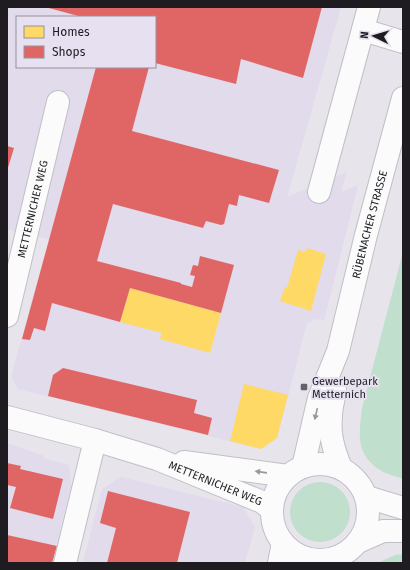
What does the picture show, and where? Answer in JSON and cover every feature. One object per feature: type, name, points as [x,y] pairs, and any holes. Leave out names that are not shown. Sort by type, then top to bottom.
[{"type":"main road","points":[[319,192],[370,7]]},
{"type":"main road","points":[[363,30],[403,42]]},
{"type":"main road","name":"RÜBENACHER STRASSE","points":[[295,471],[319,398],[338,351],[366,235],[403,98]]},
{"type":"main road","name":"METTERNICHER WEG","points":[[7,316],[58,102]]},
{"type":"main road","name":"RÜBENACHER STRASSE","points":[[338,351],[330,433],[334,450],[341,468]]},
{"type":"main road","name":"METTERNICHER WEG","points":[[7,417],[95,440],[157,459],[262,502],[272,510]]},
{"type":"main road","points":[[64,563],[95,440]]},
{"type":"main road","name":"METTERNICHER WEG","points":[[157,459],[295,471]]},
{"type":"main road","name":"RÜBENACHER STRASSE","points":[[315,464],[328,464],[341,468],[352,475],[361,485],[367,497],[369,513],[366,528],[358,542],[347,553],[338,558],[317,562],[293,552],[281,553],[272,510],[274,497],[280,486],[295,471],[315,464]]},
{"type":"main road","points":[[367,497],[403,508]]},
{"type":"main road","points":[[358,542],[384,531],[403,531]]},
{"type":"shaded area","points":[[7,7],[341,7],[287,197],[347,172],[341,192],[358,185],[324,320],[316,319],[307,323],[277,438],[261,449],[18,389],[11,377],[49,239],[7,229]]},
{"type":"shaded area","points":[[7,443],[44,456],[43,458],[69,465],[71,486],[52,563],[7,563]]},
{"type":"shaded area","points":[[121,477],[243,507],[255,527],[245,563],[83,563],[102,489]]},
{"type":"green space","points":[[403,252],[403,479],[382,471],[372,464],[366,457],[360,443],[360,426],[362,408]]},
{"type":"green space","points":[[320,482],[337,487],[345,495],[350,512],[345,529],[337,537],[320,542],[303,537],[295,529],[290,512],[295,495],[303,487]]},
{"type":"green space","points":[[403,554],[403,563],[377,563],[395,555]]},
{"type":"building: Homes","points":[[307,248],[326,254],[311,311],[280,301],[285,287],[287,288],[298,250],[305,252]]},
{"type":"building: Homes","points":[[130,288],[221,313],[210,353],[160,339],[162,333],[120,322]]},
{"type":"building: Homes","points":[[244,384],[288,395],[277,438],[261,449],[230,441]]},
{"type":"building: Shops","points":[[45,7],[322,7],[303,78],[241,59],[236,84],[156,63],[156,16],[78,16]]},
{"type":"building: Shops","points":[[96,68],[149,68],[132,131],[279,170],[269,203],[239,195],[237,206],[229,204],[224,224],[221,225],[206,221],[203,228],[113,204],[97,261],[192,287],[195,276],[190,275],[193,265],[198,266],[200,256],[234,265],[221,313],[130,288],[120,322],[52,303],[45,331],[34,328],[30,340],[22,339]]},
{"type":"building: Shops","points":[[7,146],[14,148],[7,171]]},
{"type":"building: Shops","points":[[63,368],[197,400],[194,413],[212,418],[208,435],[48,396],[53,375]]},
{"type":"building: Shops","points":[[7,463],[21,466],[20,469],[63,479],[53,519],[10,508],[16,487],[7,485]]},
{"type":"building: Shops","points":[[108,491],[190,512],[177,563],[107,563],[116,528],[100,523]]},
{"type":"building: Shops","points":[[7,535],[57,546],[52,563],[7,563]]},
{"type":"place","name":"Gewerbepark Metternich","points":[[304,387]]}]
